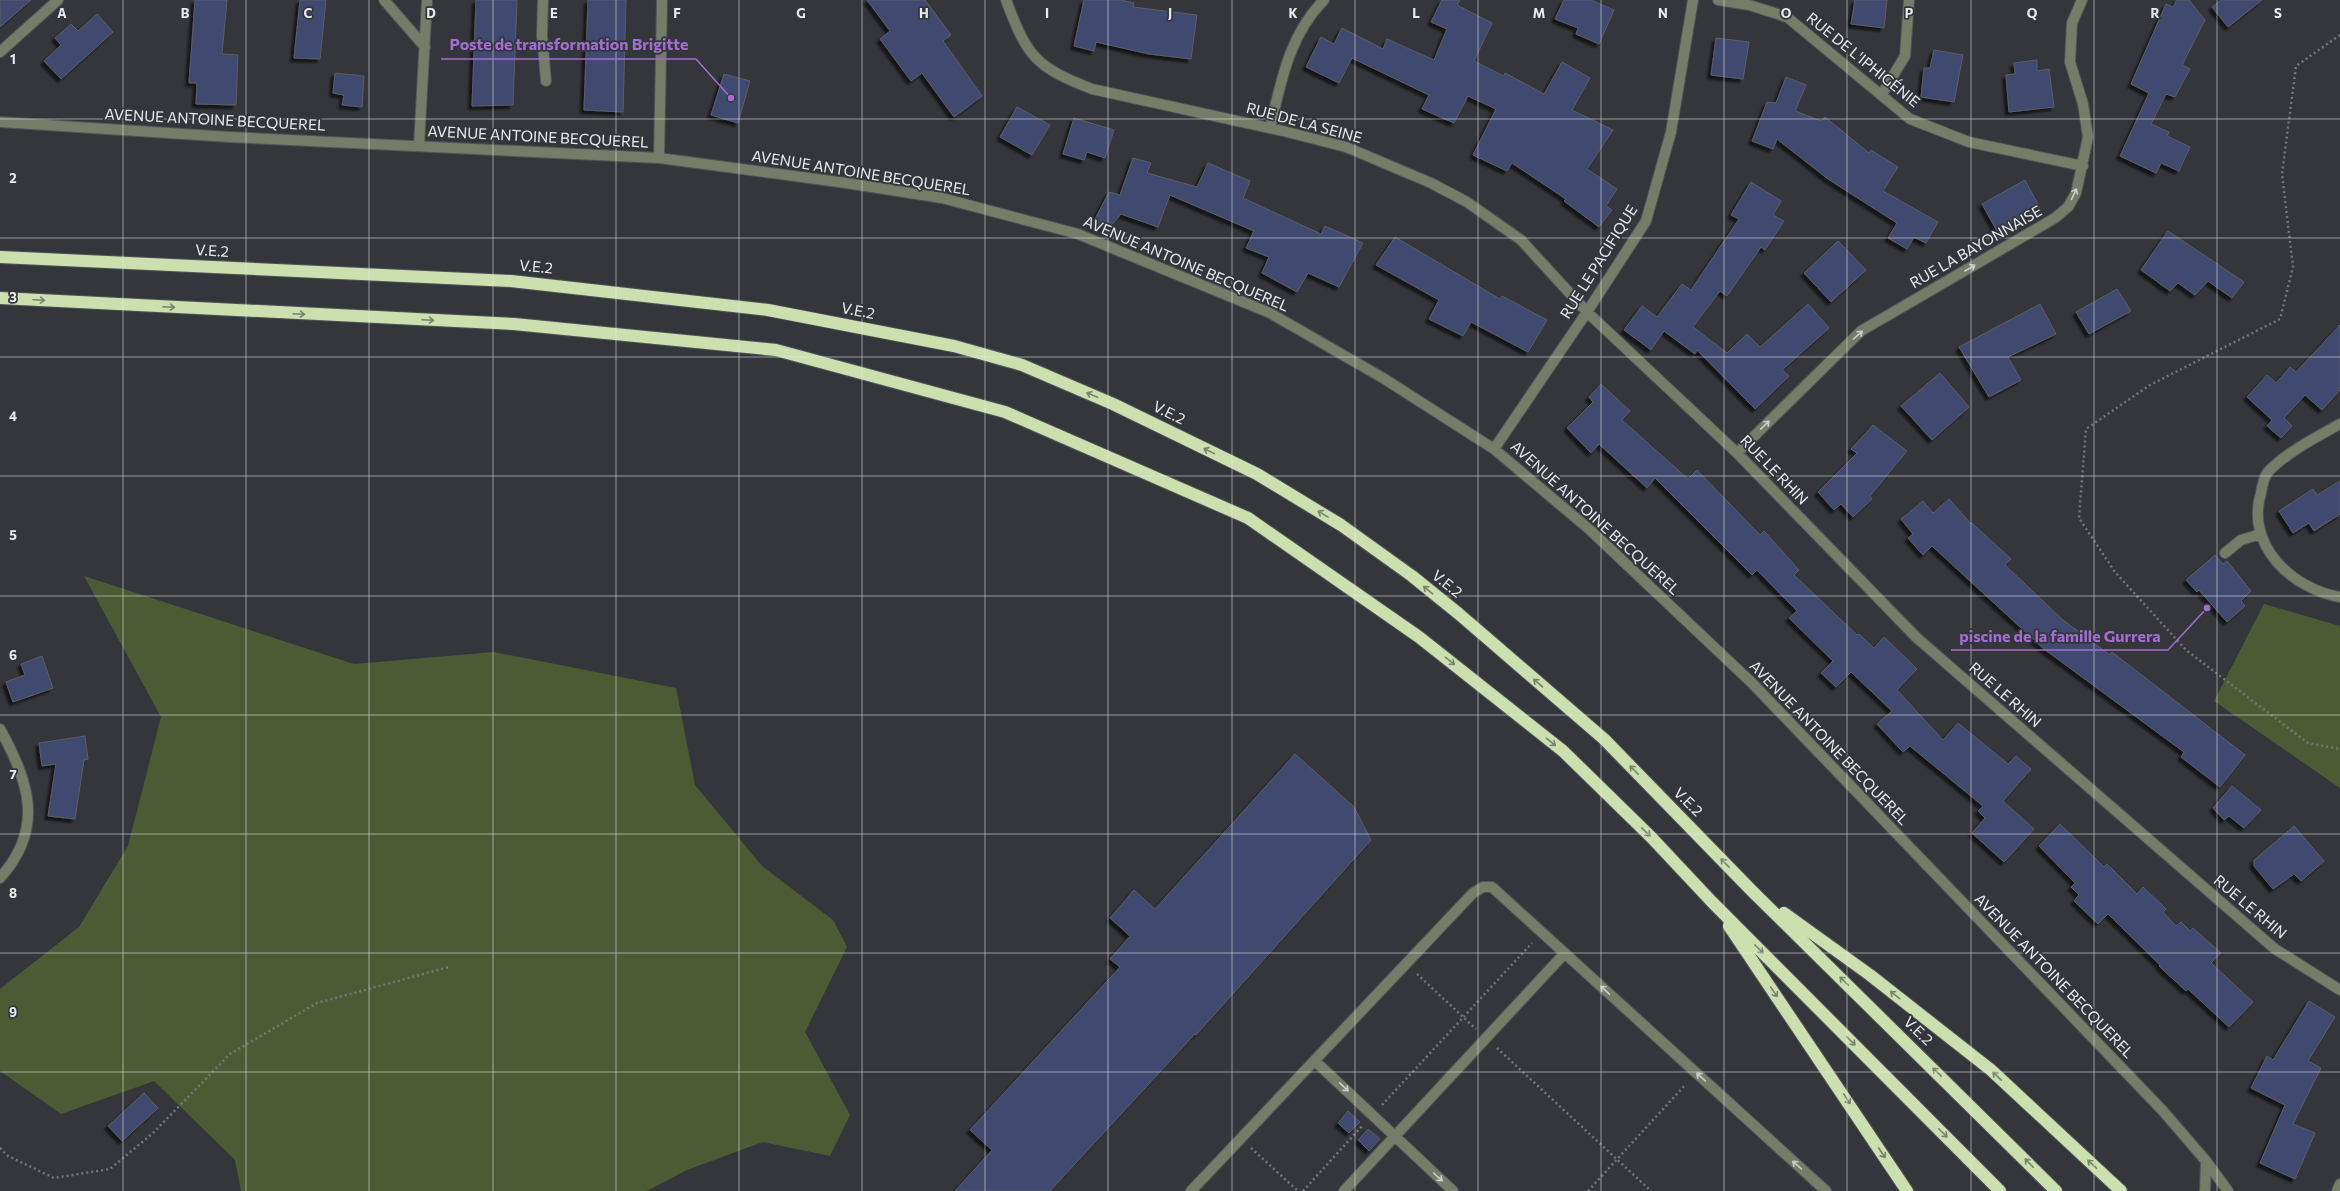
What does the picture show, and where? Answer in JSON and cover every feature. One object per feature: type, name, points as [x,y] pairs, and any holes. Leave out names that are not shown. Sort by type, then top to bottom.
[{"type":"highway","name":"V.E.2","points":[[0,257],[511,280],[768,310],[954,346],[1022,365],[1113,404],[1257,474],[1341,525],[1405,571],[1459,614],[1604,739],[1752,890],[2056,1191]]},
{"type":"highway","points":[[0,298],[514,324],[776,350],[1005,412],[1248,518],[1419,637],[1563,751],[1651,836],[1712,902],[2000,1191]]},
{"type":"highway","points":[[1752,890],[1870,975],[1991,1070],[2121,1191]]},
{"type":"highway","points":[[1712,902],[1907,1191]]},
{"type":"street","points":[[0,52],[58,0]]},
{"type":"street","points":[[384,0],[425,47]]},
{"type":"street","points":[[419,146],[427,0]]},
{"type":"street","points":[[543,0],[542,35],[546,81]]},
{"type":"street","points":[[659,158],[662,0]]},
{"type":"street","name":"RUE DE LA SEINE","points":[[1006,0],[1020,36],[1036,60],[1062,77],[1092,88],[1270,128],[1346,147],[1421,178],[1467,202],[1521,240],[1587,312]]},
{"type":"street","points":[[1270,128],[1287,58],[1310,13],[1324,0]]},
{"type":"street","name":"RUE LE PACIFIQUE","points":[[1494,448],[1587,312],[1646,221],[1671,132],[1693,0]]},
{"type":"street","name":"RUE DE L'IPHIGÉNIE","points":[[1718,0],[1749,5],[1787,17],[1882,94],[1910,119],[1969,142],[2083,166]]},
{"type":"street","points":[[1882,94],[1905,56],[1909,0]]},
{"type":"street","name":"RUE LA BAYONNAISE","points":[[1737,453],[1861,332],[2055,218],[2068,207],[2076,193],[2088,137],[2083,104],[2070,62],[2072,23],[2082,0]]},
{"type":"street","name":"AVENUE ANTOINE BECQUEREL","points":[[0,122],[659,158],[846,183],[942,198],[1078,234],[1270,313],[1383,378],[1494,448],[1589,529],[1752,683],[2163,1111],[2206,1161],[2228,1191]]},
{"type":"street","name":"RUE LE RHIN","points":[[1587,312],[1737,453],[1917,638],[2275,949],[2340,990]]},
{"type":"street","points":[[2340,424],[2300,447],[2267,474],[2256,507],[2262,541],[2279,566],[2306,588],[2340,597]]},
{"type":"street","points":[[2225,553],[2241,540],[2261,534]]},
{"type":"street","points":[[0,729],[17,761],[26,791],[28,815],[27,830],[22,845],[0,878]]},
{"type":"street","points":[[1191,1191],[1407,965],[1473,893],[1483,887],[1492,887],[1826,1191]]},
{"type":"street","points":[[1344,1191],[1487,1039],[1565,953]]},
{"type":"street","points":[[1315,1061],[1453,1191]]},
{"type":"street","points":[[2205,1191],[2206,1161]]},
{"type":"street","points":[[2337,1191],[2340,1184]]},
{"type":"path","points":[[2340,35],[2296,66],[2282,174],[2293,267],[2280,319],[2150,385],[2086,429],[2079,518],[2116,572],[2186,650],[2308,743],[2340,749]]},
{"type":"path","points":[[1303,1191],[1542,932]]},
{"type":"path","points":[[1407,965],[1651,1191]]},
{"type":"path","points":[[0,1148],[8,1156],[54,1178],[110,1169],[153,1133],[230,1054],[317,1003],[449,967]]},
{"type":"path","points":[[1588,1191],[1696,1073]]},
{"type":"path","points":[[1240,1138],[1298,1191]]},
{"type":"green space","points":[[84,576],[354,664],[494,652],[676,688],[695,785],[762,866],[833,920],[847,947],[805,1032],[850,1115],[830,1156],[763,1142],[687,1170],[647,1191],[241,1191],[235,1160],[154,1081],[61,1114],[0,1071],[0,989],[79,927],[128,846],[161,717]]},
{"type":"green space","points":[[2264,604],[2340,626],[2340,788],[2214,701]]},
{"type":"building","points":[[0,0],[31,0],[0,27]]},
{"type":"building","points":[[195,0],[227,0],[222,54],[238,55],[236,105],[196,104],[197,83],[189,83]]},
{"type":"building","points":[[300,0],[326,0],[320,59],[294,58]]},
{"type":"building","points":[[476,0],[517,0],[513,105],[472,106]]},
{"type":"building","points":[[588,0],[626,0],[623,112],[584,110]]},
{"type":"building","points":[[867,0],[925,0],[951,35],[943,41],[982,96],[954,117],[922,73],[911,81],[880,39],[890,31]]},
{"type":"building","points":[[1084,0],[1120,0],[1134,3],[1133,7],[1197,15],[1191,59],[1149,54],[1096,42],[1094,51],[1074,46]]},
{"type":"building","points":[[1442,0],[1460,0],[1457,5],[1492,23],[1474,61],[1504,76],[1505,73],[1544,94],[1562,62],[1590,78],[1572,110],[1613,130],[1587,169],[1617,189],[1606,206],[1612,210],[1599,227],[1564,201],[1566,199],[1512,163],[1507,171],[1473,155],[1496,109],[1468,96],[1454,123],[1422,109],[1429,95],[1352,58],[1339,83],[1306,67],[1321,37],[1334,44],[1342,28],[1383,49],[1387,39],[1434,60],[1447,29],[1431,22]]},
{"type":"building","points":[[1564,0],[1591,0],[1614,10],[1599,44],[1576,34],[1578,28],[1555,19]]},
{"type":"building","points":[[1855,0],[1887,0],[1884,28],[1851,24]]},
{"type":"building","points":[[2177,0],[2189,0],[2205,20],[2182,65],[2190,69],[2175,97],[2166,94],[2151,124],[2169,132],[2167,136],[2190,147],[2179,171],[2161,163],[2156,173],[2120,156],[2149,93],[2131,84],[2166,4],[2173,7]]},
{"type":"building","points":[[2221,0],[2262,0],[2228,27],[2212,7]]},
{"type":"building","points":[[97,14],[113,32],[61,79],[44,61],[61,45],[55,38],[71,24],[78,31]]},
{"type":"building","points":[[1716,38],[1749,42],[1743,79],[1711,75]]},
{"type":"building","points":[[1934,50],[1963,55],[1954,102],[1921,97],[1924,68],[1930,68]]},
{"type":"building","points":[[2037,60],[2037,71],[2049,69],[2054,107],[2009,112],[2006,75],[2015,74],[2014,63]]},
{"type":"building","points":[[335,73],[364,76],[362,107],[342,105],[344,95],[333,93]]},
{"type":"building","points":[[724,74],[750,81],[738,123],[711,115]]},
{"type":"building","points":[[1786,77],[1806,85],[1795,111],[1821,121],[1825,117],[1869,153],[1871,150],[1898,167],[1883,191],[1938,222],[1926,243],[1914,237],[1907,249],[1888,238],[1897,223],[1828,179],[1777,139],[1773,149],[1752,141],[1767,102],[1776,103]]},
{"type":"building","points":[[1017,107],[1050,125],[1032,155],[1000,137]]},
{"type":"building","points":[[1074,118],[1114,130],[1105,158],[1087,152],[1084,160],[1063,154]]},
{"type":"building","points":[[1133,158],[1151,163],[1147,173],[1197,187],[1208,163],[1250,181],[1243,198],[1321,234],[1325,226],[1363,243],[1339,287],[1308,273],[1297,292],[1262,273],[1269,257],[1246,248],[1254,231],[1170,195],[1158,227],[1121,214],[1108,229],[1092,225],[1109,192],[1120,195]]},
{"type":"building","points":[[2025,180],[2040,208],[1997,231],[1982,204]]},
{"type":"building","points":[[1751,182],[1781,201],[1773,215],[1784,221],[1765,250],[1761,247],[1727,296],[1720,291],[1693,327],[1727,353],[1747,334],[1760,347],[1808,304],[1829,328],[1782,370],[1789,376],[1755,409],[1697,350],[1695,354],[1664,331],[1651,350],[1624,330],[1642,306],[1657,317],[1682,284],[1691,290],[1739,219],[1731,215]]},
{"type":"building","points":[[2168,231],[2244,282],[2232,298],[2208,281],[2195,295],[2178,283],[2170,291],[2141,270]]},
{"type":"building","points":[[1395,237],[1500,299],[1502,296],[1547,320],[1528,352],[1471,322],[1463,336],[1429,319],[1439,300],[1376,265]]},
{"type":"building","points":[[1838,241],[1866,270],[1831,302],[1804,273]]},
{"type":"building","points":[[2117,289],[2131,311],[2089,334],[2076,312]]},
{"type":"building","points":[[2040,304],[2056,334],[2008,357],[2021,380],[1989,397],[1959,347]]},
{"type":"building","points":[[2340,325],[2340,390],[2322,410],[2305,395],[2284,418],[2292,426],[2281,438],[2267,426],[2272,420],[2247,397],[2267,375],[2276,383],[2290,367],[2296,372]]},
{"type":"building","points":[[1940,373],[1969,407],[1932,440],[1901,406]]},
{"type":"building","points":[[1601,384],[1630,411],[1622,420],[1688,479],[1697,470],[1760,535],[1764,531],[1799,570],[1794,575],[1857,635],[1859,634],[1874,648],[1884,637],[1917,669],[1897,690],[1943,740],[1958,723],[2008,764],[2016,756],[2031,769],[2003,801],[2034,829],[2004,862],[1972,833],[1985,818],[1978,811],[1983,806],[1910,746],[1903,752],[1877,724],[1892,711],[1851,672],[1836,687],[1821,673],[1833,661],[1789,618],[1797,611],[1757,570],[1752,575],[1655,478],[1647,488],[1599,444],[1591,453],[1567,428],[1593,402],[1589,397]]},
{"type":"building","points":[[1873,425],[1907,451],[1870,496],[1872,499],[1853,517],[1841,504],[1834,510],[1818,492],[1857,453],[1851,449]]},
{"type":"building","points":[[2340,481],[2340,514],[2314,531],[2309,523],[2293,533],[2279,511],[2313,489],[2317,495]]},
{"type":"building","points":[[1949,499],[1971,524],[1972,523],[2011,559],[2005,565],[2063,620],[2110,655],[2112,652],[2245,755],[2220,787],[2181,757],[2184,752],[2044,649],[1932,546],[1923,555],[1908,538],[1913,534],[1901,519],[1923,501],[1933,513]]},
{"type":"building","points":[[2215,555],[2223,564],[2227,561],[2251,591],[2241,601],[2245,606],[2227,622],[2199,590],[2197,592],[2186,580]]},
{"type":"building","points":[[42,656],[53,688],[13,702],[6,682],[25,675],[21,664]]},
{"type":"building","points":[[85,736],[88,759],[84,760],[75,819],[48,816],[56,764],[42,766],[39,743]]},
{"type":"building","points":[[1295,754],[1354,807],[1371,840],[1196,1035],[1195,1034],[1050,1191],[955,1191],[992,1150],[970,1130],[1120,967],[1110,959],[1130,936],[1110,918],[1134,890],[1155,909]]},
{"type":"building","points":[[2232,786],[2261,810],[2244,828],[2229,816],[2224,820],[2213,808]]},
{"type":"building","points":[[2060,824],[2104,867],[2107,864],[2137,894],[2143,887],[2166,909],[2163,912],[2176,926],[2181,922],[2190,931],[2193,928],[2221,953],[2211,963],[2253,1002],[2229,1027],[2188,989],[2186,991],[2159,966],[2160,965],[2108,914],[2098,924],[2074,901],[2079,895],[2071,887],[2075,883],[2039,846]]},
{"type":"building","points":[[2294,826],[2324,861],[2301,881],[2294,874],[2273,889],[2254,866],[2254,860]]},
{"type":"building","points":[[2309,1001],[2335,1017],[2308,1061],[2321,1068],[2293,1124],[2315,1133],[2295,1179],[2260,1163],[2285,1105],[2251,1088],[2267,1056],[2273,1060]]},
{"type":"building","points":[[144,1093],[158,1108],[122,1141],[108,1126]]},
{"type":"building","points":[[1348,1111],[1360,1122],[1349,1133],[1338,1123]]},
{"type":"building","points":[[1368,1129],[1380,1139],[1369,1151],[1358,1140]]},
{"type":"place","name":"Poste de transformation Brigitte","points":[[731,98]]},
{"type":"place","name":"piscine de la famille Gurrera","points":[[2207,608]]}]
